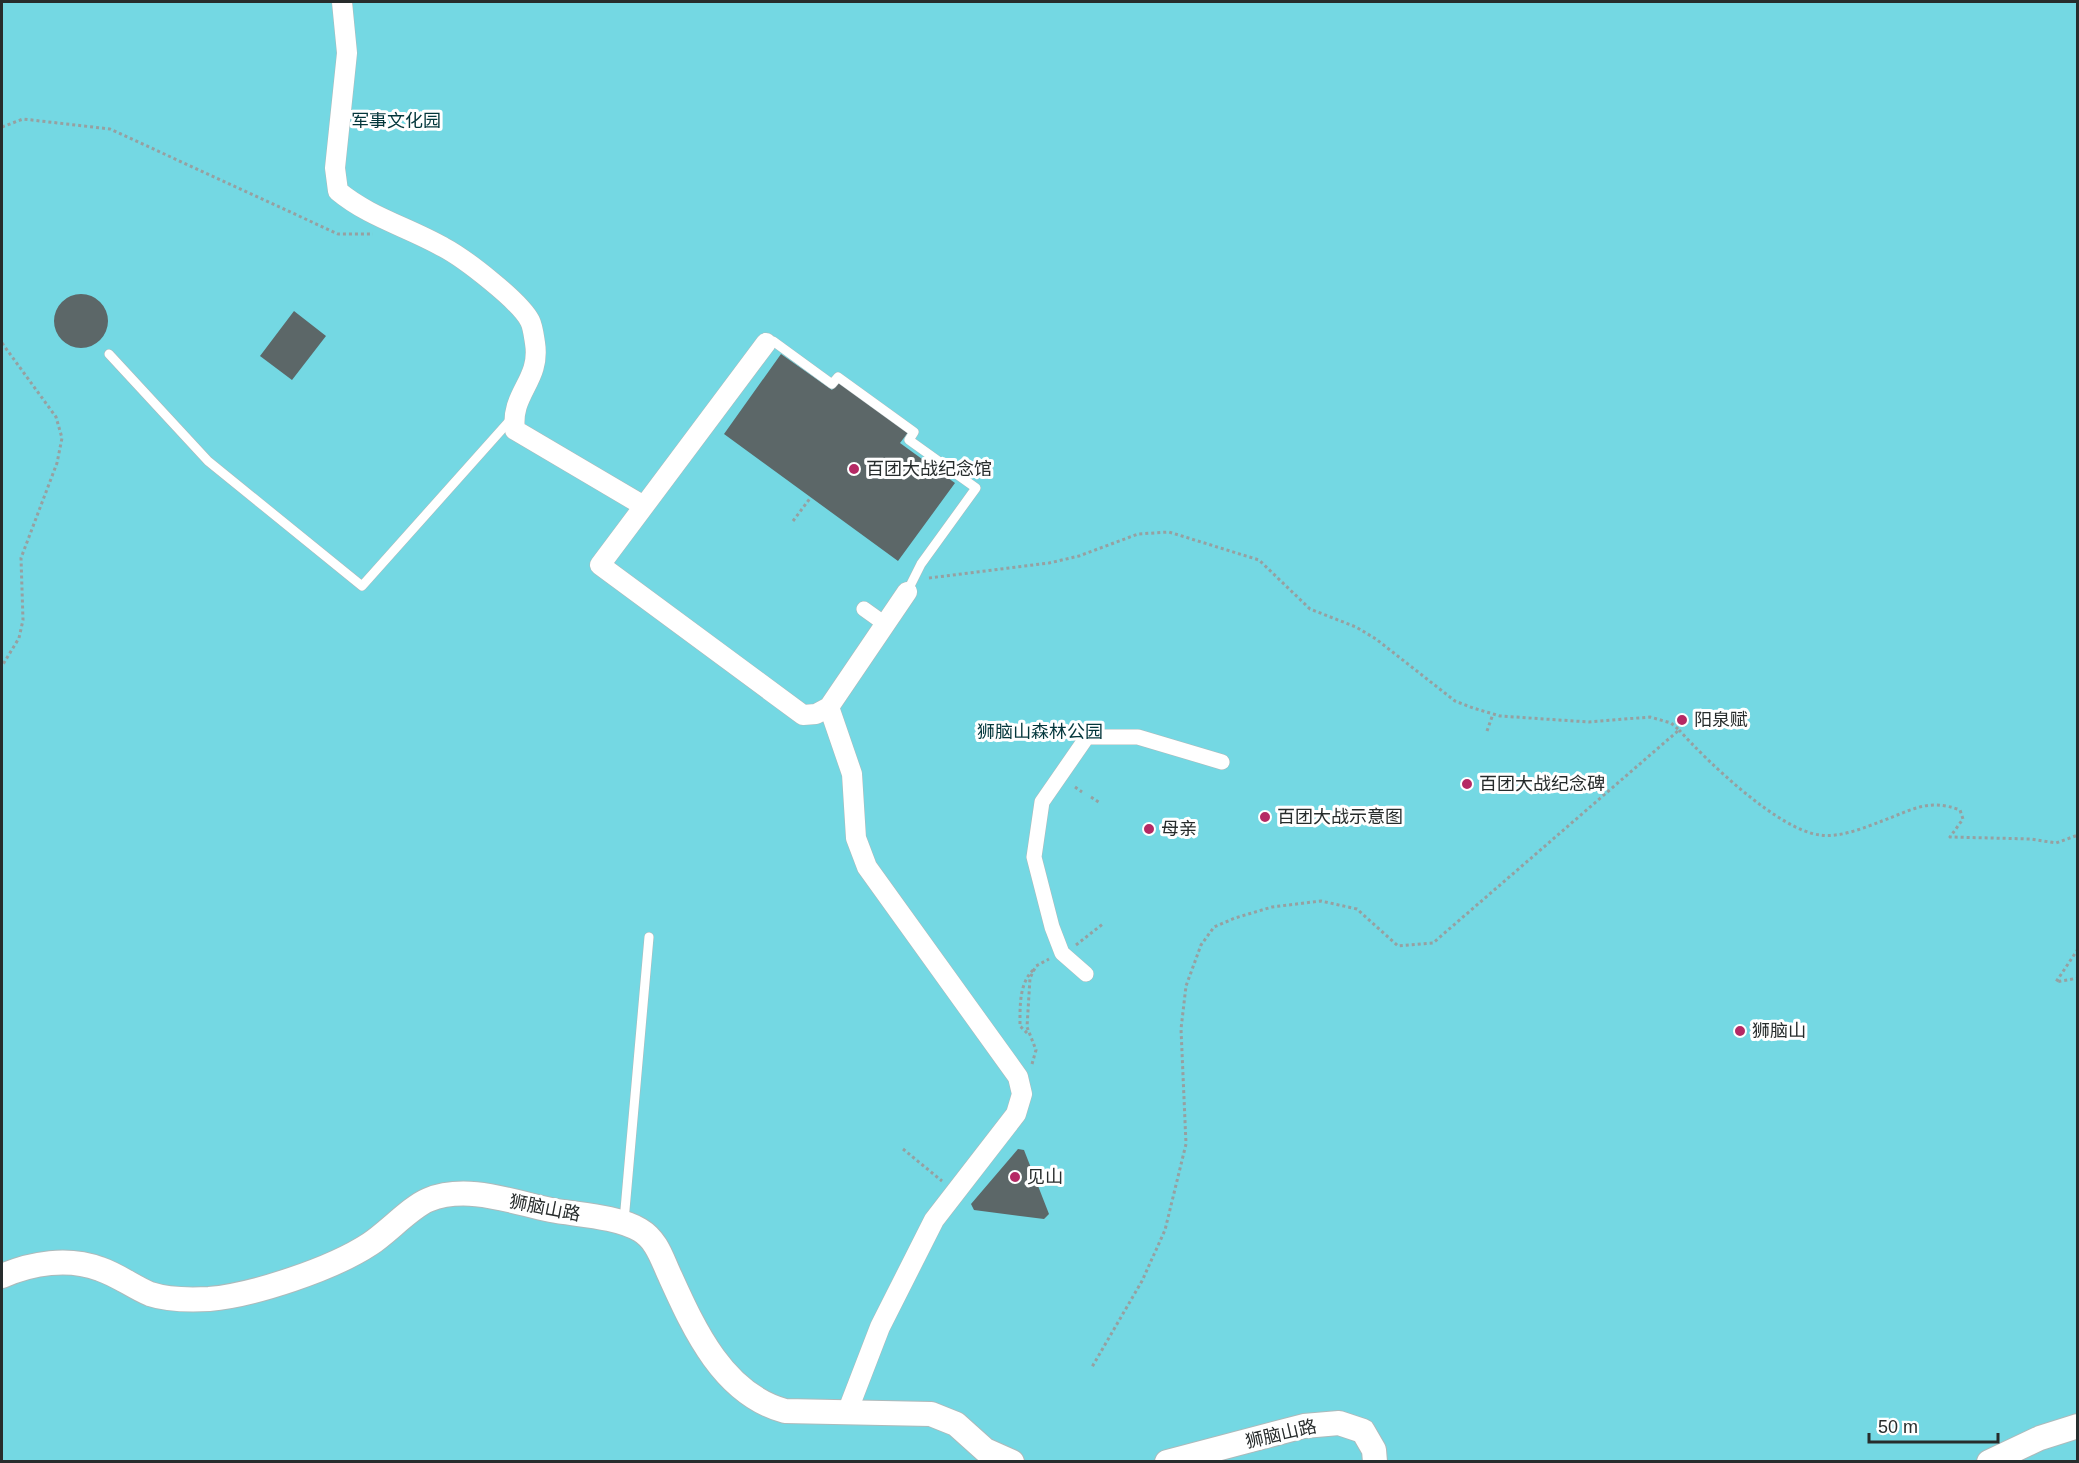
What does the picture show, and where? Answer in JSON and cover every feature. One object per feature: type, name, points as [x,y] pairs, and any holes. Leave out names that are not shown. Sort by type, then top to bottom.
[{"type":"street","points":[[342,2],[347,53],[335,168],[338,191],[357,207],[444,247],[488,279],[530,320],[537,358],[530,382],[516,401],[513,416],[515,430],[644,506]]},
{"type":"street","points":[[766,343],[600,565],[803,714],[816,714],[829,707],[907,592]]},
{"type":"street","points":[[864,609],[885,624]]},
{"type":"street","points":[[829,707],[852,774],[856,838],[867,867],[1018,1077],[1022,1094],[1016,1114],[934,1220],[879,1327],[848,1410]]},
{"type":"street","points":[[1086,974],[1062,953],[1052,927],[1034,857],[1039,811],[1047,795],[1087,737],[1138,736],[1222,762]]},
{"type":"street","name":"狮脑山路","points":[[2,1276],[36,1264],[69,1262],[99,1268],[150,1294],[173,1299],[222,1298],[336,1261],[369,1245],[428,1200],[451,1195],[479,1194],[624,1224],[648,1235],[656,1245],[688,1316],[708,1349],[744,1391],[771,1407],[785,1411],[848,1410],[931,1414],[956,1424],[984,1450],[1012,1461]]},
{"type":"street","name":"狮脑山路","points":[[1167,1461],[1304,1426],[1339,1423],[1363,1431],[1374,1450],[1375,1461]]},
{"type":"street","points":[[1989,1461],[2040,1438],[2078,1426]]},
{"type":"lane","points":[[766,343],[773,341],[832,384],[838,376],[914,432],[909,440],[976,488],[921,564],[907,592]]},
{"type":"lane","points":[[109,354],[208,461],[362,586],[513,416]]},
{"type":"lane","points":[[624,1224],[649,937]]},
{"type":"path","points":[[2,127],[23,119],[110,129],[338,234],[370,235],[396,225]]},
{"type":"path","points":[[2,343],[56,417],[62,438],[57,463],[21,558],[23,620],[19,638],[2,666]]},
{"type":"path","points":[[793,521],[811,497]]},
{"type":"path","points":[[907,592],[927,578],[1049,563],[1079,556],[1138,534],[1169,532],[1260,560],[1310,609],[1356,627],[1376,639],[1455,701],[1493,714],[1607,722],[1650,717],[1671,723],[1713,767],[1793,827],[1808,833],[1823,836],[1860,829],[1923,806],[1942,804],[1960,810],[1964,819],[1950,837],[2031,838],[2056,843],[2078,835]]},
{"type":"path","points":[[1486,731],[1493,714]]},
{"type":"path","points":[[1092,1367],[1142,1281],[1165,1230],[1186,1144],[1181,1029],[1186,986],[1201,945],[1214,927],[1272,907],[1321,901],[1357,909],[1398,946],[1433,943],[1679,730]]},
{"type":"path","points":[[1074,787],[1082,792]]},
{"type":"path","points":[[1091,797],[1100,803]]},
{"type":"path","points":[[1075,946],[1104,923]]},
{"type":"path","points":[[2078,949],[2056,982],[2078,978]]},
{"type":"path","points":[[1028,1034],[1020,1026],[1020,1005],[1024,978],[1036,966]]},
{"type":"path","points":[[1027,1027],[1030,978]]},
{"type":"path","points":[[903,1149],[955,1191]]},
{"type":"green space","name":"狮脑山森林公园","points":[[2,2],[2077,2],[2077,1461],[2,1462]]},
{"type":"building","points":[[76,294],[86,294],[96,298],[104,306],[108,321],[104,336],[96,344],[86,348],[76,348],[66,344],[58,336],[54,326],[54,316],[58,306],[66,298]]},
{"type":"building","points":[[294,311],[326,336],[292,380],[260,356]]},
{"type":"building","name":"百团大战纪念馆","points":[[781,354],[832,390],[839,380],[909,431],[900,443],[955,483],[898,561],[724,434]]},
{"type":"building","name":"见山","points":[[1018,1149],[1024,1150],[1049,1214],[1044,1219],[974,1210],[971,1204]]},
{"type":"place","name":"百团大战纪念馆","points":[[854,469]]},
{"type":"place","name":"阳泉赋","points":[[1682,720]]},
{"type":"place","name":"百团大战纪念碑","points":[[1467,784]]},
{"type":"place","name":"百团大战示意图","points":[[1265,817]]},
{"type":"place","name":"母亲","points":[[1149,829]]},
{"type":"place","name":"狮脑山","points":[[1740,1031]]},
{"type":"place","name":"见山","points":[[1015,1177]]},
{"type":"park label","name":"军事文化园","points":[[396,121]]}]
